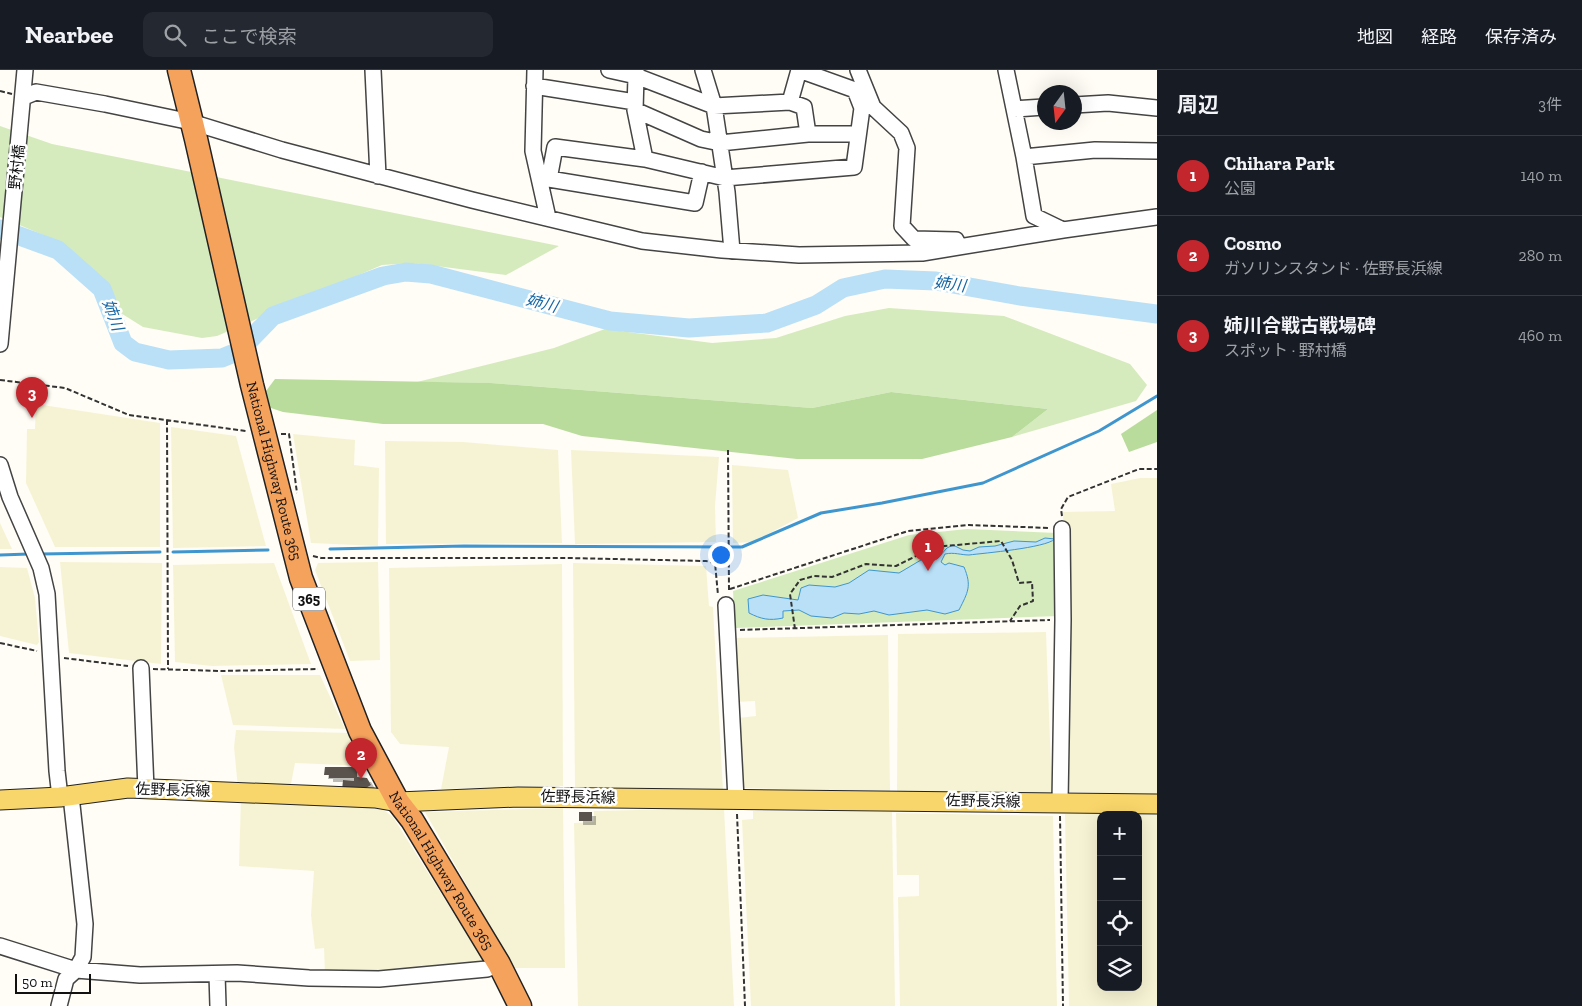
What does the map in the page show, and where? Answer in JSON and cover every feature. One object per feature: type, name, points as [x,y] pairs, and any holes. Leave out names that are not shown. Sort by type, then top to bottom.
[{"type":"highway","name":"National Highway Route 365","points":[[179,70],[252,385],[301,578],[360,730],[398,802],[412,820],[500,964],[520,1006]]},
{"type":"main road","name":"佐野長浜線","points":[[0,800],[66,796],[128,788],[375,798],[398,802],[518,797],[1157,804]]},
{"type":"street","name":"野村橋","points":[[0,344],[25,70]]},
{"type":"street","points":[[373,70],[378,176]]},
{"type":"street","points":[[535,70],[533,150],[548,218]]},
{"type":"street","points":[[609,70],[636,73],[714,106],[790,102],[804,106],[808,134]]},
{"type":"street","points":[[703,70],[714,106],[720,143],[732,251]]},
{"type":"street","points":[[702,172],[696,203],[549,179],[555,147],[644,159],[702,172],[725,178],[854,167],[862,108],[855,90],[799,70],[790,102]]},
{"type":"street","points":[[858,70],[873,107],[901,133],[907,148],[902,226],[914,238],[956,240],[960,246]]},
{"type":"street","points":[[1006,70],[1034,216],[1063,230]]},
{"type":"street","points":[[636,73],[635,106],[644,159]]},
{"type":"street","points":[[534,86],[635,106],[701,139],[720,143],[808,134],[858,134]]},
{"type":"street","points":[[23,103],[36,92],[105,104],[194,131],[282,150],[378,176],[642,241],[732,251],[799,255],[922,253],[1157,217]]},
{"type":"street","points":[[1082,105],[1108,103],[1157,108]]},
{"type":"street","points":[[1014,109],[1037,107]]},
{"type":"street","points":[[1024,157],[1094,150],[1157,151]]},
{"type":"street","points":[[0,466],[10,497],[42,568],[51,656],[56,771],[66,796],[85,924],[84,957],[76,970],[66,979],[59,1006]]},
{"type":"street","points":[[1060,802],[1063,620],[1062,529]]},
{"type":"street","points":[[726,605],[736,799]]},
{"type":"street","points":[[141,668],[146,789]]},
{"type":"street","points":[[0,946],[76,970],[140,974],[217,974],[237,972],[309,978],[379,979],[487,969],[500,964]]},
{"type":"street","points":[[217,974],[218,1006]]},
{"type":"path","points":[[166,420],[168,669]]},
{"type":"path","points":[[567,558],[706,561],[715,563],[719,607],[726,605],[730,589],[728,450]]},
{"type":"path","points":[[730,589],[908,531],[969,525],[1062,529],[1061,509],[1068,498],[1139,469],[1157,469]]},
{"type":"path","points":[[795,629],[790,594],[800,580],[814,576],[832,577],[866,564],[896,566],[934,547],[1001,541],[1012,560],[1019,584],[1032,582],[1033,601],[1020,606],[1010,621]]},
{"type":"path","points":[[727,630],[1063,620]]},
{"type":"path","points":[[0,643],[51,656],[141,668],[221,671],[314,670],[335,666]]},
{"type":"path","points":[[736,799],[744,1006]]},
{"type":"path","points":[[1060,802],[1063,1006]]},
{"type":"shaded area","points":[[36,404],[160,423],[160,547],[55,547],[26,483],[27,429],[35,429]]},
{"type":"shaded area","points":[[171,427],[236,436],[266,546],[173,548]]},
{"type":"shaded area","points":[[293,434],[355,440],[354,465],[379,468],[378,546],[311,543]]},
{"type":"shaded area","points":[[385,441],[463,442],[558,450],[562,543],[386,544]]},
{"type":"shaded area","points":[[571,450],[719,457],[715,506],[716,542],[575,544]]},
{"type":"shaded area","points":[[732,465],[788,470],[798,518],[753,542],[733,543]]},
{"type":"shaded area","points":[[1140,478],[1157,478],[1157,794],[1066,792],[1063,512],[1115,511],[1111,484]]},
{"type":"shaded area","points":[[0,523],[12,549],[0,549]]},
{"type":"shaded area","points":[[60,562],[162,563],[161,664],[69,653]]},
{"type":"shaded area","points":[[378,562],[380,660],[350,661],[315,570],[318,563]]},
{"type":"shaded area","points":[[274,563],[311,664],[212,666],[175,662],[173,565]]},
{"type":"shaded area","points":[[573,563],[706,566],[709,606],[713,607],[723,791],[575,788]]},
{"type":"shaded area","points":[[562,564],[563,786],[441,789],[449,747],[400,744],[391,732],[389,568]]},
{"type":"shaded area","points":[[0,567],[27,568],[35,598],[39,642],[37,645],[0,636]]},
{"type":"shaded area","points":[[1046,632],[1052,796],[897,793],[898,634]]},
{"type":"shaded area","points":[[888,635],[890,791],[741,788],[738,718],[756,716],[755,701],[737,702],[733,638]]},
{"type":"shaded area","points":[[221,675],[320,675],[345,729],[233,725]]},
{"type":"shaded area","points":[[236,730],[350,733],[366,766],[295,763],[290,789],[238,788],[234,747]]},
{"type":"shaded area","points":[[241,798],[374,803],[393,817],[486,965],[381,974],[325,974],[324,948],[315,949],[311,915],[314,871],[239,866]]},
{"type":"shaded area","points":[[563,808],[565,968],[514,968],[425,812]]},
{"type":"shaded area","points":[[724,808],[734,1006],[578,1006],[574,823],[594,822],[594,811]]},
{"type":"shaded area","points":[[753,811],[892,812],[895,1006],[751,1006],[742,820],[753,819]]},
{"type":"shaded area","points":[[896,813],[1053,816],[1057,1006],[900,1006],[898,897],[919,896],[919,875],[897,875]]},
{"type":"shaded area","points":[[1065,814],[1097,814],[1097,991],[1142,991],[1142,814],[1157,814],[1157,1006],[1069,1006]]},
{"type":"green space","points":[[0,126],[52,144],[559,246],[506,275],[413,263],[382,265],[217,336],[202,338],[143,327],[116,310],[103,280],[53,239],[0,217]]},
{"type":"green space","points":[[889,308],[1004,316],[1130,364],[1147,385],[1136,401],[1012,437],[1048,409],[891,392],[812,408],[491,383],[417,382],[554,348],[605,329],[712,343],[776,338],[845,316]]},
{"type":"green space","points":[[275,379],[491,383],[812,408],[891,392],[1048,409],[1012,437],[922,459],[797,459],[582,436],[543,424],[383,424],[283,412],[268,407],[266,391]]},
{"type":"green space","points":[[1157,410],[1157,442],[1129,452],[1121,434]]},
{"type":"green space","points":[[967,529],[1057,533],[1059,616],[735,628],[733,591],[909,535]]},
{"type":"water","points":[[1045,538],[1055,539],[1040,545],[1014,550],[969,555],[945,554],[941,562],[945,565],[949,563],[964,567],[968,579],[968,589],[959,610],[945,614],[927,610],[889,615],[874,611],[859,614],[844,613],[832,618],[811,616],[799,610],[783,611],[783,618],[769,619],[749,613],[748,599],[763,595],[798,600],[801,588],[809,585],[835,587],[849,583],[869,570],[899,573],[926,557],[937,559],[947,548],[953,545],[970,551],[979,547],[995,546],[1014,541],[1036,542]]},
{"type":"building","points":[[325,767],[357,767],[357,777],[367,778],[371,785],[359,792],[342,791],[343,780],[354,781],[354,778],[329,778],[329,775],[324,775]]},
{"type":"building","points":[[579,812],[592,812],[592,821],[579,821]]},
{"type":"waterway","name":"姉川","points":[[0,229],[58,250],[102,289],[123,343],[135,352],[169,360],[222,358],[239,351],[273,316],[383,276],[406,272],[431,274],[610,321],[689,328],[767,323],[816,305],[843,288],[885,279],[936,281],[1020,296],[1157,314]]},
{"type":"waterway","points":[[330,549],[464,546],[742,547],[821,513],[983,483],[1099,431],[1157,396]]},
{"type":"waterway","points":[[173,552],[268,550]]},
{"type":"waterway","points":[[41,554],[160,552]]},
{"type":"waterway","points":[[0,555],[29,554]]},
{"type":"place","name":"姉川合戦古戦場碑","points":[[32,418]]},
{"type":"place","name":"Chihara Park","points":[[928,571]]},
{"type":"place","name":"Cosmo","points":[[361,779]]}]
